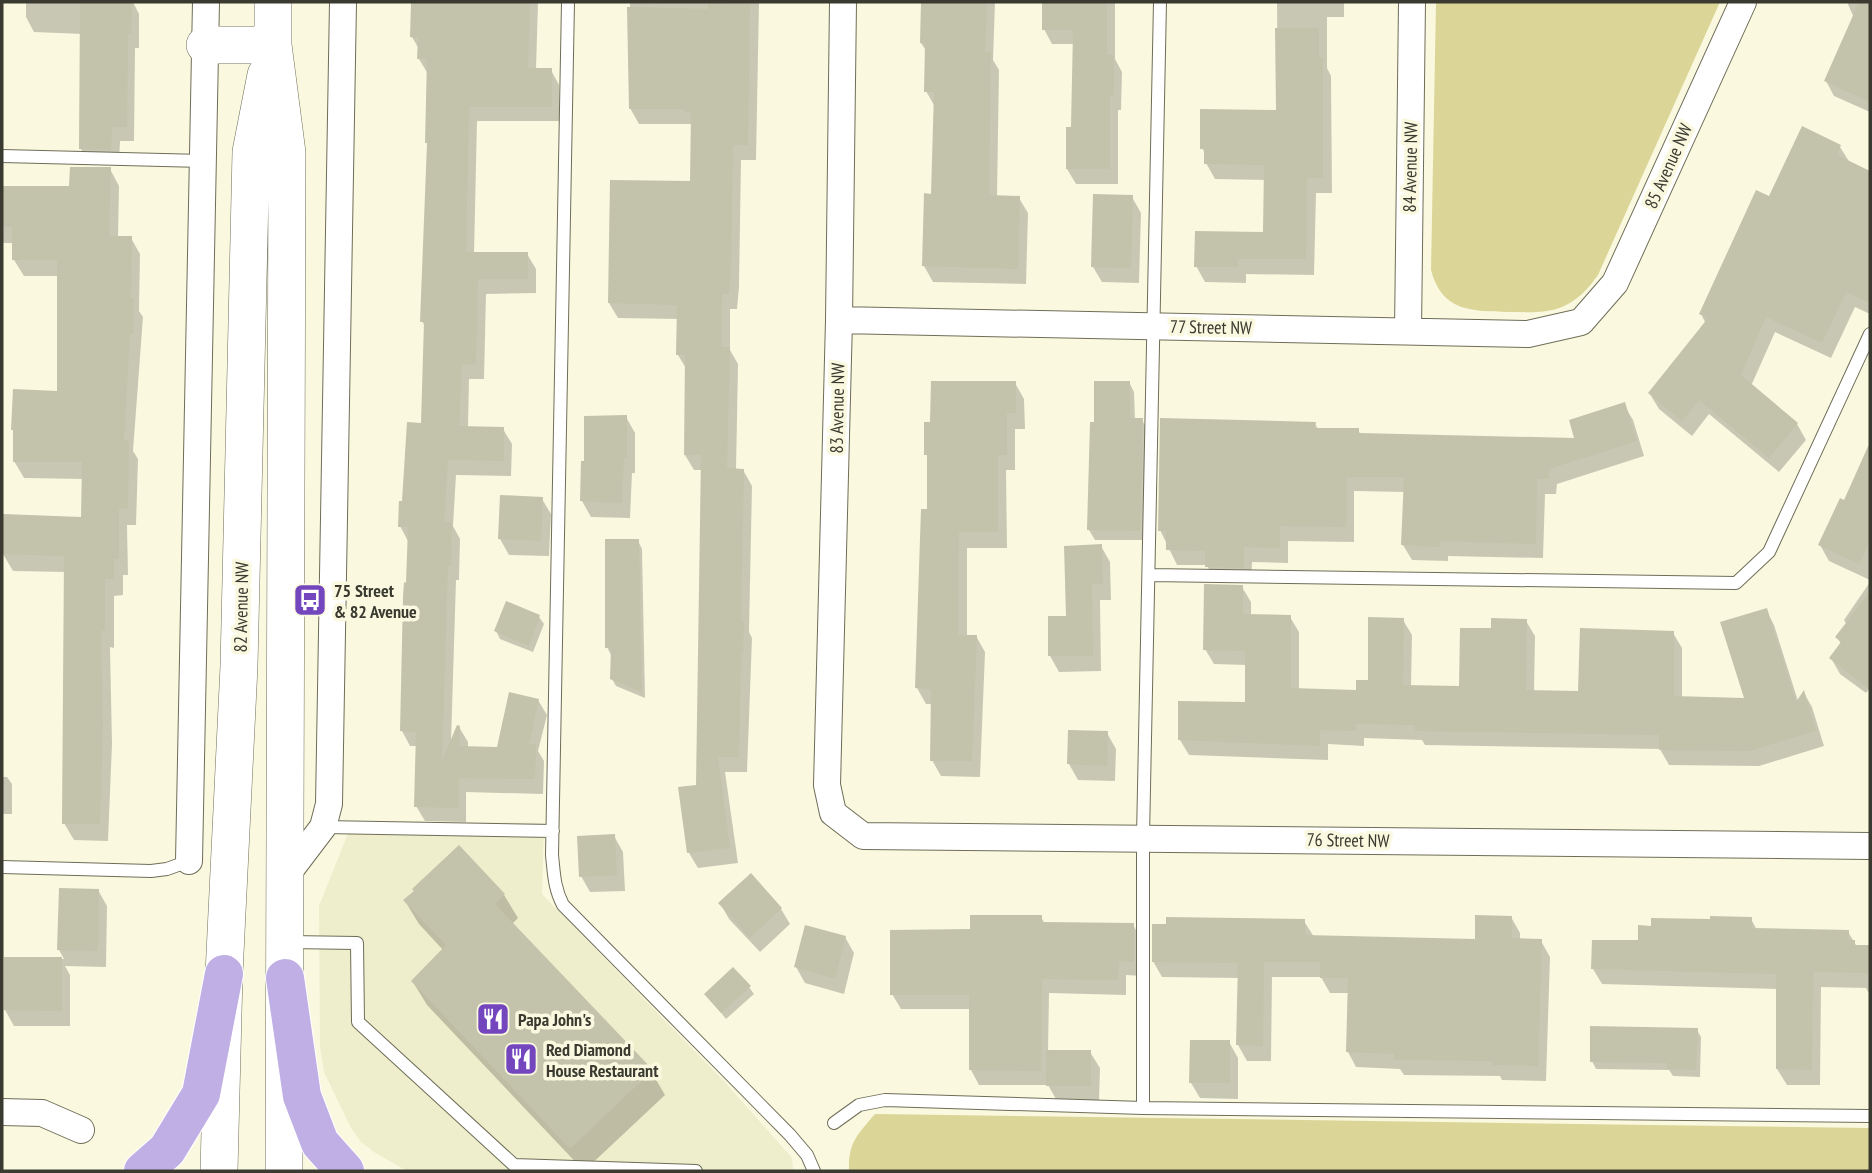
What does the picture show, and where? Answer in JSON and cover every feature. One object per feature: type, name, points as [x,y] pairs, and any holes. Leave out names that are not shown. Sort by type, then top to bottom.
[{"type":"main road","name":"82 Avenue NW","points":[[273,2],[273,45],[287,153],[284,1171]]},
{"type":"main road","points":[[205,44],[273,45]]},
{"type":"main road","name":"82 Avenue NW","points":[[219,1171],[224,974],[239,666],[251,152],[273,45]]},
{"type":"main road","points":[[285,960],[302,1096],[320,1143],[345,1171]]},
{"type":"main road","points":[[143,1171],[167,1150],[201,1094],[224,974]]},
{"type":"street","points":[[189,861],[206,2]]},
{"type":"street","points":[[285,877],[323,827],[329,804],[343,2]]},
{"type":"street","name":"83 Avenue NW","points":[[833,813],[827,785],[839,320],[843,2]]},
{"type":"street","name":"84 Avenue NW","points":[[1408,331],[1412,2]]},
{"type":"street","name":"85 Avenue NW","points":[[1581,322],[1615,283],[1742,2]]},
{"type":"street","name":"77 Street NW","points":[[839,320],[1528,334],[1581,322]]},
{"type":"street","name":"76 Street NW","points":[[833,813],[863,836],[1870,846]]},
{"type":"street","points":[[2,1112],[42,1113],[81,1130]]},
{"type":"lane","points":[[568,2],[554,881],[563,905],[790,1135],[807,1155],[814,1171]]},
{"type":"lane","points":[[1143,1108],[1143,837],[1160,2]]},
{"type":"lane","points":[[2,156],[203,161]]},
{"type":"lane","points":[[1149,575],[1736,583],[1769,552],[1870,334]]},
{"type":"lane","points":[[323,827],[553,831]]},
{"type":"lane","points":[[2,867],[151,871],[167,869],[189,861]]},
{"type":"lane","points":[[285,960],[357,943],[358,1022],[514,1168],[696,1171]]},
{"type":"lane","points":[[834,1123],[859,1105],[885,1100],[1143,1108],[1870,1116]]},
{"type":"shaded area","points":[[1436,2],[1720,2],[1598,275],[1582,294],[1562,307],[1535,312],[1471,309],[1451,301],[1436,284],[1431,270]]},
{"type":"shaded area","points":[[353,821],[544,823],[542,894],[723,1080],[792,1158],[793,1171],[407,1171],[361,1142],[351,1128],[324,1072],[320,1047],[319,906]]},
{"type":"shaded area","points":[[875,1114],[1870,1128],[1870,1171],[849,1171],[852,1146]]},
{"type":"building","points":[[80,2],[132,2],[131,34],[128,34],[127,127],[112,127],[111,150],[79,149]]},
{"type":"building","points":[[411,2],[530,2],[528,68],[552,68],[552,107],[469,107],[466,252],[528,252],[528,279],[478,279],[476,364],[462,365],[459,426],[504,427],[504,461],[448,460],[444,522],[452,522],[451,566],[448,565],[442,761],[457,725],[460,726],[459,746],[497,747],[509,692],[539,699],[529,744],[536,744],[535,779],[459,778],[458,808],[414,807],[416,732],[400,731],[403,597],[408,527],[398,527],[399,501],[402,501],[407,422],[421,423],[424,322],[420,322],[427,143],[427,59],[417,59],[418,38],[410,37]]},
{"type":"building","points":[[921,2],[987,2],[985,52],[991,52],[989,195],[1020,196],[1018,269],[922,266],[924,193],[931,194],[934,92],[924,92],[925,43],[920,43]]},
{"type":"building","points":[[1042,2],[1107,2],[1107,55],[1114,55],[1114,95],[1110,95],[1110,169],[1066,169],[1066,127],[1071,127],[1073,30],[1042,30]]},
{"type":"building","points":[[1859,2],[1870,2],[1870,102],[1824,81]]},
{"type":"building","points":[[708,3],[750,4],[748,145],[733,145],[731,271],[729,294],[722,294],[721,347],[730,347],[727,468],[744,469],[741,621],[744,621],[739,757],[718,757],[730,848],[687,853],[678,787],[696,785],[701,455],[684,455],[685,355],[676,355],[677,305],[608,303],[610,180],[690,181],[691,112],[684,112],[684,109],[629,109],[627,7],[708,9]]},
{"type":"building","points":[[1275,28],[1319,28],[1319,58],[1323,58],[1323,178],[1307,178],[1306,259],[1238,259],[1238,267],[1194,267],[1195,231],[1263,232],[1264,165],[1204,164],[1204,149],[1200,149],[1200,109],[1276,110]]},
{"type":"building","points":[[1802,126],[1841,145],[1837,155],[1870,171],[1870,303],[1846,292],[1822,343],[1766,317],[1741,375],[1798,423],[1769,458],[1699,400],[1682,421],[1648,393],[1708,318],[1699,314],[1756,190],[1769,196]]},
{"type":"building","points":[[70,167],[111,167],[109,236],[132,236],[133,334],[130,334],[124,440],[129,441],[128,509],[119,508],[119,559],[114,559],[114,579],[105,579],[105,631],[101,631],[103,726],[100,824],[62,824],[64,556],[2,554],[3,514],[81,517],[82,462],[13,462],[13,389],[57,391],[57,260],[12,260],[12,227],[2,227],[2,186],[69,186]]},
{"type":"building","points":[[1093,194],[1133,195],[1131,268],[1091,267]]},
{"type":"building","points":[[931,381],[1016,381],[1016,413],[1007,413],[1007,455],[998,455],[998,532],[959,532],[958,635],[977,635],[972,761],[930,761],[931,689],[915,688],[921,509],[927,509],[924,422],[930,422]]},
{"type":"building","points":[[1094,381],[1130,381],[1130,418],[1143,418],[1140,531],[1087,530]]},
{"type":"building","points":[[1625,402],[1637,441],[1549,469],[1549,479],[1537,479],[1536,544],[1440,541],[1440,547],[1401,545],[1404,477],[1347,477],[1346,527],[1280,526],[1280,548],[1244,547],[1244,568],[1205,567],[1205,551],[1166,550],[1166,531],[1158,531],[1160,418],[1316,422],[1315,428],[1359,428],[1359,433],[1574,438],[1569,420]]},
{"type":"building","points":[[627,415],[627,458],[624,458],[622,503],[580,501],[581,461],[584,461],[584,416]]},
{"type":"building","points":[[1870,442],[1870,540],[1859,564],[1818,545],[1840,498],[1844,500]]},
{"type":"building","points":[[500,495],[543,497],[541,541],[498,539]]},
{"type":"building","points":[[605,539],[639,539],[642,692],[610,679],[611,648],[605,648]]},
{"type":"building","points":[[1102,544],[1103,584],[1092,584],[1093,656],[1048,656],[1048,616],[1066,616],[1064,546]]},
{"type":"building","points":[[1204,584],[1243,585],[1243,614],[1291,615],[1291,688],[1356,690],[1356,680],[1368,680],[1368,617],[1404,618],[1403,685],[1459,686],[1460,628],[1491,628],[1491,618],[1527,619],[1526,690],[1578,691],[1580,628],[1674,631],[1674,696],[1744,698],[1720,622],[1767,608],[1796,702],[1804,690],[1816,731],[1749,751],[1659,750],[1659,735],[1415,731],[1415,725],[1356,724],[1356,731],[1320,730],[1320,746],[1178,740],[1178,701],[1245,702],[1245,651],[1203,650]]},
{"type":"building","points":[[1870,592],[1870,690],[1829,658],[1841,642],[1835,637]]},
{"type":"building","points":[[506,601],[540,615],[529,646],[494,631]]},
{"type":"building","points":[[1068,730],[1108,731],[1107,766],[1067,764]]},
{"type":"building","points":[[615,834],[617,875],[579,877],[577,836]]},
{"type":"building","points":[[459,845],[505,894],[495,904],[653,1070],[570,1149],[411,981],[446,945],[403,900]]},
{"type":"building","points":[[751,873],[782,908],[750,938],[718,903]]},
{"type":"building","points":[[59,888],[99,889],[98,951],[57,950]]},
{"type":"building","points":[[970,915],[1042,915],[1042,922],[1134,923],[1134,962],[1119,961],[1118,980],[1042,979],[1041,1071],[969,1070],[969,995],[890,995],[890,930],[970,929]]},
{"type":"building","points":[[1475,915],[1512,916],[1512,938],[1542,939],[1538,1066],[1492,1065],[1492,1061],[1394,1060],[1394,1054],[1346,1052],[1348,978],[1320,978],[1320,962],[1264,962],[1263,1046],[1236,1045],[1238,963],[1152,962],[1152,924],[1166,924],[1166,917],[1305,919],[1305,935],[1475,939]]},
{"type":"building","points":[[1710,916],[1752,917],[1752,928],[1849,930],[1849,940],[1855,940],[1855,945],[1870,945],[1870,973],[1813,972],[1812,1070],[1776,1069],[1776,974],[1591,969],[1592,940],[1638,940],[1638,925],[1651,926],[1651,918],[1710,919]]},
{"type":"building","points":[[805,925],[846,936],[835,979],[794,967]]},
{"type":"building","points":[[4,957],[62,957],[62,1011],[4,1010]]},
{"type":"building","points":[[733,967],[751,986],[721,1013],[704,994]]},
{"type":"building","points":[[1590,1026],[1698,1028],[1696,1070],[1667,1069],[1667,1063],[1590,1062]]},
{"type":"building","points":[[1190,1040],[1230,1040],[1230,1083],[1189,1083]]},
{"type":"building","points":[[1046,1050],[1091,1050],[1091,1086],[1046,1086]]},
{"type":"place","name":"75 Street & 82 Avenue","points":[[310,600]]},
{"type":"place","name":"Papa John's","points":[[493,1019]]},
{"type":"place","name":"Red Diamond House Restaurant","points":[[521,1059]]}]
